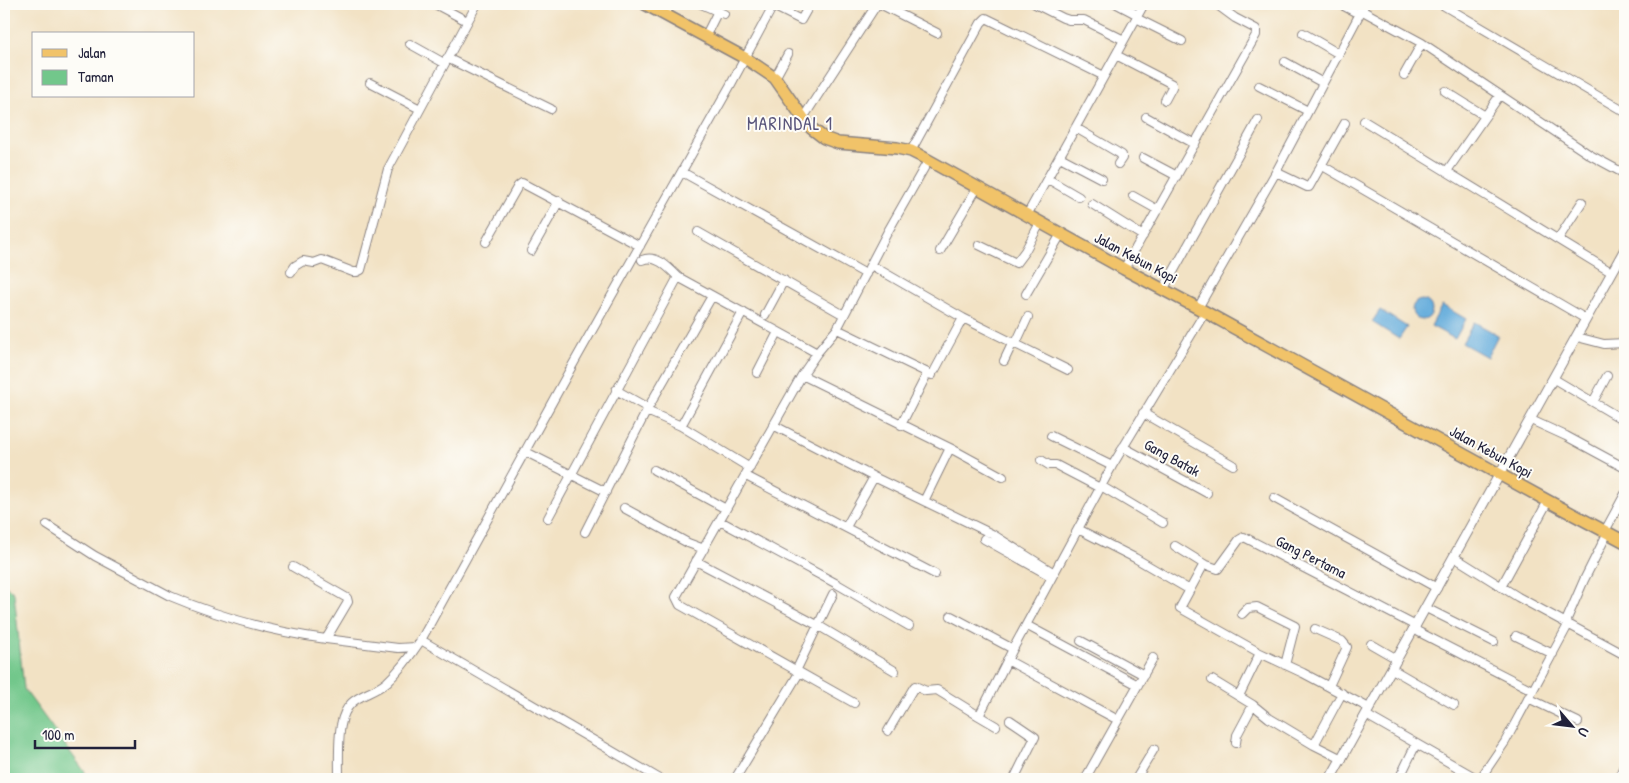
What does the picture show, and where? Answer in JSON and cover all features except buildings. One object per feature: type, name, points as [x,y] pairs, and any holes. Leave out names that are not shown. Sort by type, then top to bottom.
[{"type":"main road","name":"Jalan Kebun Kopi","points":[[645,4],[745,58],[775,78],[802,118],[824,138],[838,143],[911,151],[1625,542]]},
{"type":"street","points":[[435,4],[467,21]]},
{"type":"street","points":[[291,272],[295,266],[303,261],[312,263],[322,260],[353,272],[361,270],[388,169],[477,4]]},
{"type":"street","points":[[664,15],[671,4]]},
{"type":"street","points":[[701,4],[721,13],[705,37]]},
{"type":"street","points":[[339,779],[340,725],[346,710],[355,699],[385,684],[398,672],[421,640],[774,5],[801,20],[810,4]]},
{"type":"street","points":[[802,118],[878,4],[936,32]]},
{"type":"street","points":[[1035,4],[1069,20],[1084,20],[1124,40]]},
{"type":"street","points":[[1117,4],[1182,41]]},
{"type":"street","points":[[1027,215],[1144,4]]},
{"type":"street","points":[[1124,269],[1256,35],[1256,29],[1235,18],[1216,4]]},
{"type":"street","points":[[1340,4],[1362,9],[1422,43],[1590,155],[1625,174]]},
{"type":"street","points":[[1441,4],[1625,112]]},
{"type":"street","points":[[979,716],[1007,660],[1112,466],[1202,310],[1362,9]]},
{"type":"street","points":[[911,151],[981,23],[986,18],[1104,76]]},
{"type":"street","points":[[1303,33],[1339,54]]},
{"type":"street","points":[[1404,75],[1422,43]]},
{"type":"street","points":[[410,44],[551,109]]},
{"type":"street","points":[[775,78],[788,54]]},
{"type":"street","points":[[1116,55],[1172,84],[1165,100]]},
{"type":"street","points":[[1284,62],[1323,83]]},
{"type":"street","points":[[370,83],[420,109]]},
{"type":"street","points":[[1259,86],[1308,112]]},
{"type":"street","points":[[1445,91],[1485,116]]},
{"type":"street","points":[[1447,171],[1500,95]]},
{"type":"street","points":[[1146,117],[1195,144]]},
{"type":"street","points":[[1163,290],[1258,120]]},
{"type":"street","points":[[1364,121],[1611,272]]},
{"type":"street","points":[[1276,172],[1307,188],[1311,185],[1345,123]]},
{"type":"street","points":[[1076,128],[1122,154],[1118,164]]},
{"type":"street","points":[[1060,156],[1102,180]]},
{"type":"street","points":[[1143,158],[1177,176]]},
{"type":"street","points":[[854,703],[680,605],[676,596],[802,375],[837,329],[928,161]]},
{"type":"street","points":[[1321,165],[1586,318]]},
{"type":"street","points":[[682,172],[866,274]]},
{"type":"street","points":[[1048,179],[1079,196]]},
{"type":"street","points":[[486,242],[521,183],[559,201],[640,246]]},
{"type":"street","points":[[940,251],[977,188]]},
{"type":"street","points":[[1133,196],[1158,210]]},
{"type":"street","points":[[531,251],[559,201]]},
{"type":"street","points":[[1558,239],[1582,202]]},
{"type":"street","points":[[1092,204],[1144,236]]},
{"type":"street","points":[[979,245],[1016,263],[1040,223]]},
{"type":"street","points":[[698,232],[844,315]]},
{"type":"street","points":[[1026,294],[1061,234]]},
{"type":"street","points":[[1330,779],[1625,249]]},
{"type":"street","points":[[642,260],[648,258],[658,260],[678,277],[817,353]]},
{"type":"street","points":[[871,265],[963,318],[1068,370]]},
{"type":"street","points":[[548,518],[678,277]]},
{"type":"street","points":[[765,315],[784,280]]},
{"type":"street","points":[[585,532],[648,410],[712,296]]},
{"type":"street","points":[[681,426],[743,312]]},
{"type":"street","points":[[1004,361],[1028,317]]},
{"type":"street","points":[[901,425],[963,318]]},
{"type":"street","points":[[837,329],[931,373]]},
{"type":"street","points":[[757,373],[778,332]]},
{"type":"street","points":[[1577,337],[1604,344],[1625,342]]},
{"type":"street","points":[[802,375],[950,448],[1003,477]]},
{"type":"street","points":[[1593,402],[1607,376]]},
{"type":"street","points":[[1554,379],[1625,421]]},
{"type":"street","points":[[616,390],[648,410],[681,426],[748,472],[935,574]]},
{"type":"street","points":[[1143,413],[1233,465]]},
{"type":"street","points":[[1531,420],[1566,436],[1625,468]]},
{"type":"street","points":[[773,424],[874,477],[992,534],[1053,575]]},
{"type":"street","points":[[1051,436],[1112,466]]},
{"type":"street","name":"Gang Batak","points":[[1123,447],[1207,493]]},
{"type":"street","points":[[924,501],[950,448]]},
{"type":"street","points":[[526,452],[606,492]]},
{"type":"street","points":[[1041,460],[1049,466],[1056,465],[1101,487],[1163,523]]},
{"type":"street","points":[[654,470],[726,510]]},
{"type":"street","points":[[846,527],[874,477]]},
{"type":"street","points":[[1175,546],[1204,564],[1180,608],[1260,653],[1342,693],[1416,744],[1479,779],[1505,742],[1568,625],[1567,619],[1625,494]]},
{"type":"street","points":[[1274,498],[1437,588]]},
{"type":"street","points":[[1501,587],[1548,501]]},
{"type":"street","points":[[624,508],[688,543],[704,548]]},
{"type":"street","points":[[720,521],[837,584],[909,626]]},
{"type":"street","points":[[47,524],[95,556],[161,592],[183,602],[234,619],[290,633],[326,639],[398,648],[416,647]]},
{"type":"street","points":[[1078,529],[1135,558],[1190,590]]},
{"type":"street","name":"Gang Pertama","points":[[1204,564],[1218,569],[1238,540],[1244,537],[1414,627]]},
{"type":"street","points":[[984,539],[1053,575]]},
{"type":"street","points":[[1454,557],[1501,587],[1625,655]]},
{"type":"street","points":[[696,561],[819,626],[894,671]]},
{"type":"street","points":[[293,567],[346,596],[348,600],[326,639]]},
{"type":"street","points":[[735,779],[797,672],[833,594]]},
{"type":"street","points":[[1242,614],[1248,608],[1257,608],[1295,626],[1285,665]]},
{"type":"street","points":[[1426,608],[1494,642]]},
{"type":"street","points":[[951,616],[1013,649]]},
{"type":"street","points":[[1026,625],[1138,686]]},
{"type":"street","points":[[1414,627],[1532,690]]},
{"type":"street","points":[[1315,630],[1342,641],[1347,646],[1329,686]]},
{"type":"street","points":[[1516,636],[1553,654]]},
{"type":"street","points":[[421,640],[660,779]]},
{"type":"street","points":[[1081,642],[1144,675]]},
{"type":"street","points":[[1371,644],[1397,659]]},
{"type":"street","points":[[1239,696],[1260,653]]},
{"type":"street","points":[[1085,779],[1153,658]]},
{"type":"street","points":[[1007,660],[1118,720]]},
{"type":"street","points":[[1392,669],[1454,706]]},
{"type":"street","points":[[1212,680],[1314,746],[1342,759]]},
{"type":"street","points":[[888,731],[915,686],[926,691],[936,690],[996,726]]},
{"type":"street","points":[[1314,746],[1342,693]]},
{"type":"street","points":[[1528,698],[1578,722]]},
{"type":"street","points":[[1236,743],[1237,735],[1253,705]]},
{"type":"street","points":[[1010,720],[1035,737],[1014,779]]},
{"type":"street","points":[[1399,779],[1416,744]]},
{"type":"street","points":[[1136,779],[1154,749]]},
{"type":"street","points":[[1618,779],[1625,764]]},
{"type":"green space","points":[[4,584],[14,593],[24,689],[90,779],[4,779]]},
{"type":"water","points":[[1418,300],[1426,300],[1432,306],[1432,314],[1426,320],[1418,320],[1412,314],[1412,306]]},
{"type":"water","points":[[1442,305],[1466,319],[1455,339],[1431,326]]},
{"type":"water","points":[[1380,310],[1407,327],[1399,339],[1372,322]]},
{"type":"water","points":[[1474,322],[1498,335],[1487,357],[1462,343]]},
{"type":"district","name":"MARINDAL 1","points":[[790,124]]}]
